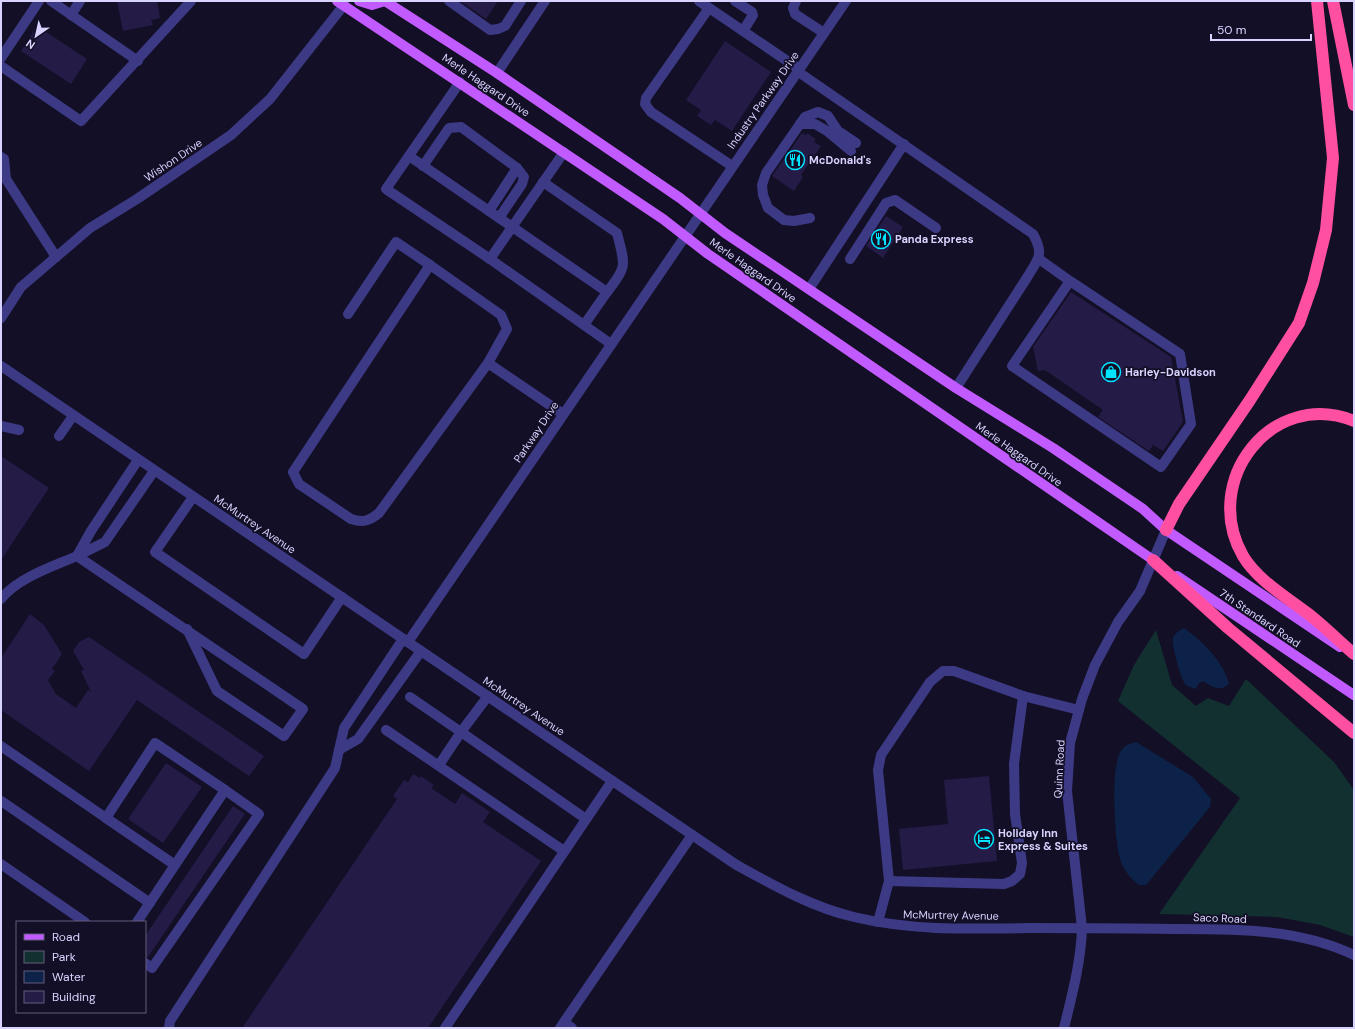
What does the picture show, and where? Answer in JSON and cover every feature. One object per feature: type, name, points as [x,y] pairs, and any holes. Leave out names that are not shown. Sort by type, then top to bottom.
[{"type":"highway","points":[[1166,530],[1179,504],[1250,400],[1299,323],[1313,283],[1326,230],[1333,158],[1317,1]]},
{"type":"highway","points":[[1333,1],[1354,106]]},
{"type":"highway","points":[[1354,421],[1339,415],[1322,414],[1302,416],[1273,428],[1255,442],[1242,462],[1233,484],[1230,508],[1233,531],[1244,557],[1264,580],[1354,655]]},
{"type":"highway","points":[[1153,560],[1228,628],[1354,733]]},
{"type":"main road","points":[[359,1],[372,5],[385,1]]},
{"type":"main road","name":"Merle Haggard Drive","points":[[385,1],[497,73],[700,212],[726,233],[956,388],[1053,448],[1143,509],[1166,530]]},
{"type":"main road","name":"Merle Haggard Drive","points":[[340,3],[663,219],[708,254],[1153,560]]},
{"type":"main road","name":"7th Standard Road","points":[[1166,530],[1354,655]]},
{"type":"main road","name":"7th Standard Road","points":[[1153,560],[1354,695]]},
{"type":"street","points":[[1,58],[39,1]]},
{"type":"street","points":[[51,1],[138,61]]},
{"type":"street","points":[[71,15],[80,1]]},
{"type":"street","points":[[1,66],[81,121],[138,61],[191,1]]},
{"type":"street","points":[[450,1],[490,30],[505,26],[521,1]]},
{"type":"street","points":[[699,1],[1033,234],[1040,246],[1039,259],[956,388]]},
{"type":"street","points":[[735,1],[752,12],[752,15],[743,31]]},
{"type":"street","points":[[796,1],[793,8],[796,14],[824,33]]},
{"type":"street","name":"Industry Parkway Drive","points":[[684,236],[846,1]]},
{"type":"street","points":[[497,73],[542,2]]},
{"type":"street","name":"Wishon Drive","points":[[1,318],[21,287],[90,228],[137,199],[231,134],[270,99],[340,3]]},
{"type":"street","points":[[709,8],[646,98],[645,104],[651,112],[732,166]]},
{"type":"street","points":[[460,82],[386,189],[490,259],[611,344]]},
{"type":"street","points":[[810,218],[794,221],[784,220],[768,208],[763,195],[762,185],[766,173],[800,124],[815,124],[853,147]]},
{"type":"street","points":[[423,166],[450,128],[461,127],[517,168],[524,177],[522,184],[499,218]]},
{"type":"street","points":[[809,289],[904,144]]},
{"type":"street","points":[[490,259],[564,152]]},
{"type":"street","points":[[409,156],[607,292]]},
{"type":"street","points":[[1,157],[4,159],[6,179],[56,257]]},
{"type":"street","points":[[489,211],[517,168]]},
{"type":"street","points":[[543,182],[617,233],[624,266],[622,273],[584,325]]},
{"type":"street","points":[[850,260],[886,203],[896,200],[936,228]]},
{"type":"street","name":"Parkway Drive","points":[[169,1028],[170,1021],[335,768],[344,728],[564,414],[684,236]]},
{"type":"street","points":[[348,314],[396,242],[430,265],[501,315],[507,329],[488,363],[380,513],[369,520],[360,522],[351,519],[299,484],[294,477],[293,472],[430,265]]},
{"type":"street","points":[[1039,259],[1180,354],[1191,424],[1161,466],[1012,366],[1070,281]]},
{"type":"street","points":[[488,363],[564,414]]},
{"type":"street","name":"McMurtrey Avenue","points":[[1,366],[735,864],[778,888],[818,906],[898,926],[948,929],[1082,928]]},
{"type":"street","points":[[59,436],[73,416]]},
{"type":"street","points":[[1,426],[19,430]]},
{"type":"street","points":[[77,556],[91,531],[138,460]]},
{"type":"street","points":[[1,599],[7,591],[43,570],[77,556],[105,542],[154,471]]},
{"type":"street","points":[[193,497],[156,552],[304,654],[342,597]]},
{"type":"street","name":"Quinn Road","points":[[1064,1028],[1082,947],[1082,928],[1067,791],[1070,743],[1079,710],[1095,665],[1118,622],[1140,591],[1166,530]]},
{"type":"street","points":[[77,556],[187,629],[303,709],[284,736],[217,691],[187,629]]},
{"type":"street","points":[[339,750],[358,739],[421,650]]},
{"type":"street","points":[[878,922],[888,881],[878,770],[881,755],[930,682],[943,671],[954,671],[1023,696],[1079,710]]},
{"type":"street","points":[[439,764],[488,696]]},
{"type":"street","points":[[888,881],[1004,884],[1012,881],[1020,874],[1022,863],[1015,814],[1014,764],[1023,696]]},
{"type":"street","points":[[410,697],[586,819]]},
{"type":"street","points":[[386,730],[439,764],[564,851]]},
{"type":"street","points":[[106,818],[155,743],[260,814],[152,968],[146,964]]},
{"type":"street","points":[[1,746],[175,865]]},
{"type":"street","points":[[445,1028],[612,781]]},
{"type":"street","points":[[139,921],[225,790]]},
{"type":"street","points":[[1,801],[150,903]]},
{"type":"street","points":[[565,1026],[692,835]]},
{"type":"street","points":[[1,864],[84,921]]},
{"type":"street","name":"Saco Road","points":[[1082,928],[1231,929],[1276,934],[1315,941],[1354,955]]},
{"type":"green space","points":[[1156,630],[1172,685],[1196,706],[1208,698],[1229,706],[1246,679],[1334,762],[1354,790],[1354,937],[1320,925],[1277,917],[1159,914],[1240,798],[1118,701],[1134,665]]},
{"type":"water","points":[[1184,628],[1198,639],[1217,660],[1229,684],[1222,688],[1216,688],[1203,681],[1199,683],[1196,689],[1185,684],[1181,676],[1173,647],[1173,638]]},
{"type":"water","points":[[1136,742],[1193,777],[1211,799],[1210,807],[1146,885],[1139,885],[1135,882],[1126,872],[1122,864],[1117,846],[1115,818],[1114,785],[1118,759],[1124,747]]},
{"type":"building","points":[[117,1],[157,1],[160,18],[151,20],[153,25],[123,31]]},
{"type":"building","points":[[460,1],[498,1],[486,19]]},
{"type":"building","points":[[37,26],[87,59],[71,84],[21,51]]},
{"type":"building","points":[[725,41],[771,72],[732,131],[715,120],[711,125],[697,116],[701,110],[686,100]]},
{"type":"building","name":"McDonald's","points":[[802,133],[806,135],[807,133],[816,139],[814,142],[821,146],[801,175],[803,177],[794,191],[772,176]]},
{"type":"building","name":"Panda Express","points":[[886,216],[903,227],[883,258],[866,246]]},
{"type":"building","points":[[1071,292],[1171,357],[1183,422],[1163,451],[1153,445],[1149,451],[1098,417],[1103,410],[1045,370],[1038,371],[1033,347]]},
{"type":"building","points":[[1,456],[49,488],[1,560]]},
{"type":"building","points":[[30,614],[44,625],[62,654],[52,669],[55,671],[48,680],[56,694],[76,708],[88,690],[91,692],[81,671],[84,670],[73,651],[79,642],[89,637],[264,756],[249,776],[137,700],[89,771],[1,710],[1,658]]},
{"type":"building","points":[[166,763],[202,787],[163,843],[128,819]]},
{"type":"building","points":[[413,774],[420,778],[421,776],[434,785],[431,788],[455,804],[462,793],[490,812],[483,822],[541,861],[428,1028],[242,1028],[397,799],[393,796],[404,780],[408,782]]},
{"type":"building","points":[[989,776],[997,861],[903,870],[899,829],[948,824],[944,780]]},
{"type":"building","points":[[233,806],[245,814],[148,957],[146,957],[146,935]]},
{"type":"place","name":"McDonald's","points":[[795,160]]},
{"type":"place","name":"Panda Express","points":[[881,239]]},
{"type":"place","name":"Harley-Davidson","points":[[1111,372]]},
{"type":"place","name":"Holiday Inn Express & Suites","points":[[984,839]]}]
